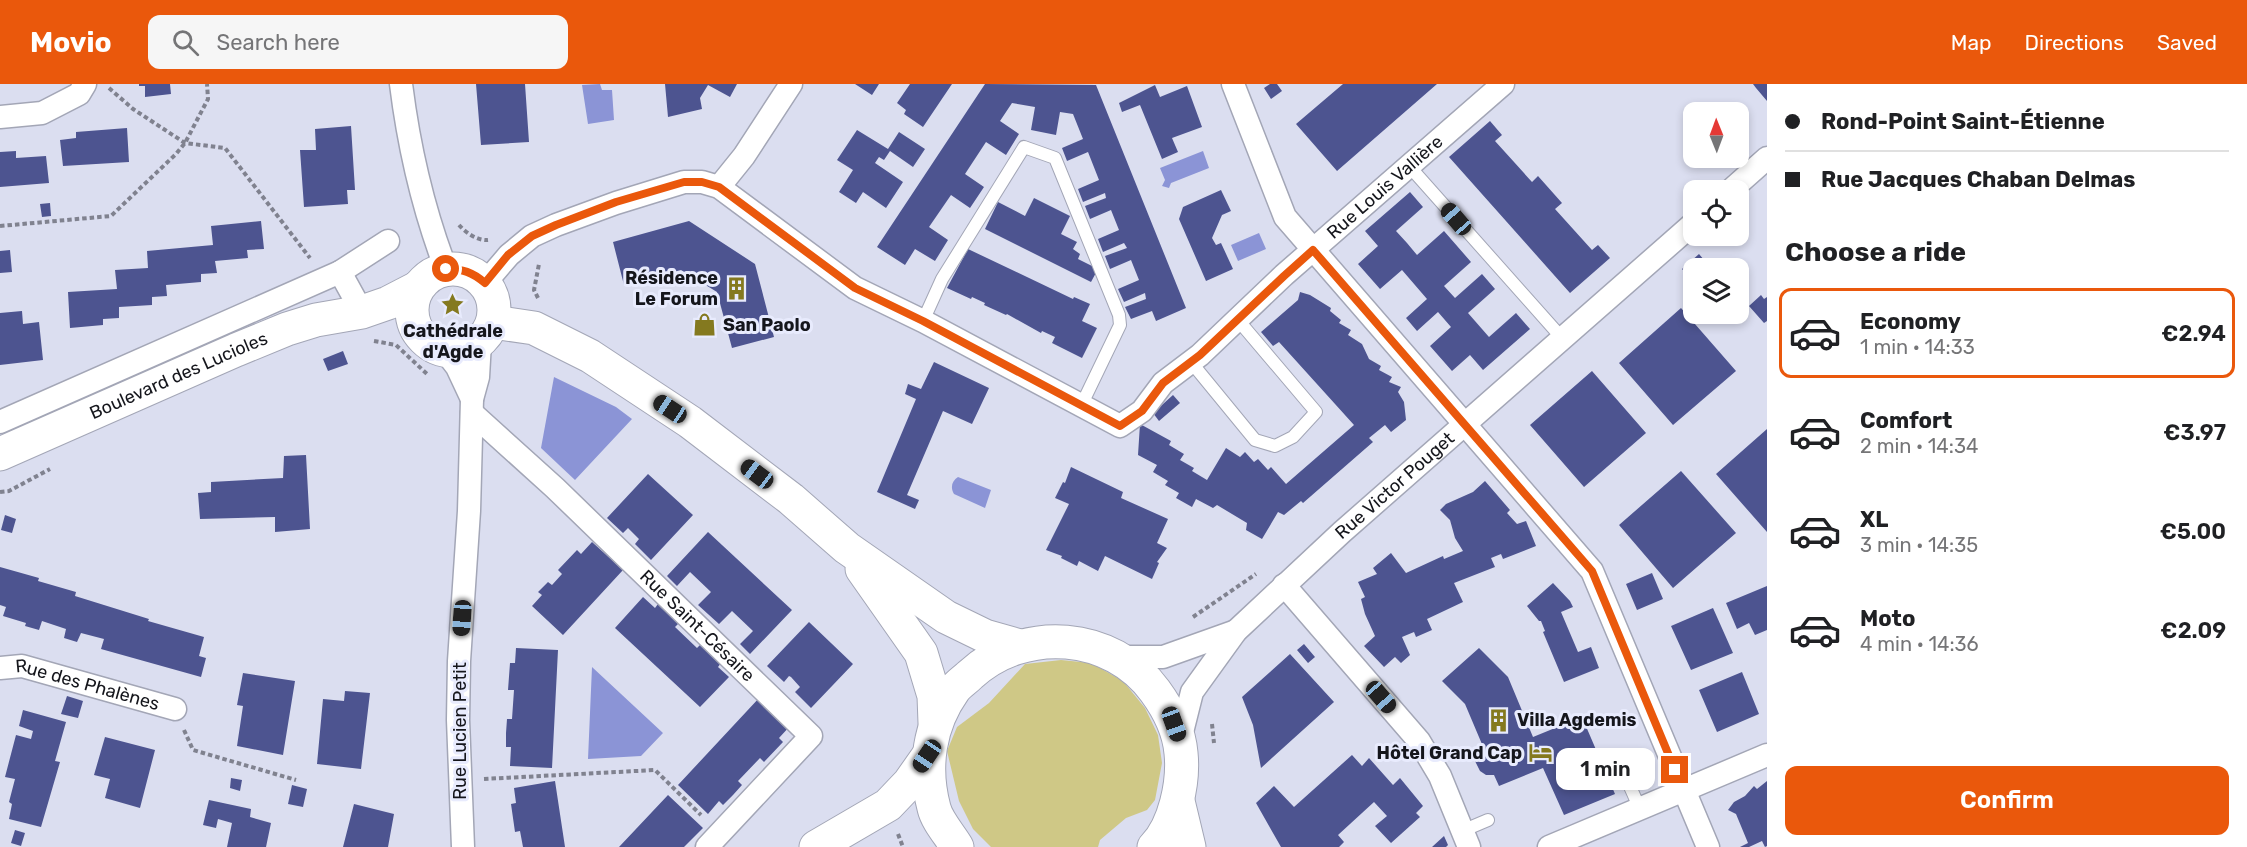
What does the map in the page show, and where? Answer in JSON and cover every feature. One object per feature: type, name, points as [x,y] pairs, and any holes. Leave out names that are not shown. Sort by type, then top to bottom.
[{"type":"street","points":[[0,117],[42,112],[79,94],[85,84]]},
{"type":"street","points":[[401,84],[407,135],[431,230],[446,269]]},
{"type":"street","points":[[719,187],[744,156],[791,84]]},
{"type":"street","points":[[1233,84],[1285,217],[1592,571],[1708,847]]},
{"type":"street","name":"Rue Louis Vallière","points":[[485,283],[508,255],[532,236],[616,202],[684,182],[702,182],[719,187],[855,288],[923,321],[1120,426],[1142,411],[1163,383],[1191,362],[1313,250],[1503,84]]},
{"type":"street","points":[[1743,180],[1767,159]]},
{"type":"street","name":"Rue Victor Pouget","points":[[1180,740],[1192,692],[1236,631],[1464,424],[1683,233]]},
{"type":"street","points":[[0,422],[324,279],[388,241]]},
{"type":"street","points":[[324,279],[362,312],[432,343],[463,350],[486,332],[495,309],[492,295],[485,283],[474,274],[460,269],[446,269],[430,276],[417,288],[412,304],[413,320],[432,343]]},
{"type":"street","name":"Boulevard des Lucioles","points":[[0,454],[287,329],[316,320],[362,312],[388,303],[417,288]]},
{"type":"street","points":[[486,332],[534,328],[590,356],[690,422],[791,499],[847,548],[946,617],[985,636],[1020,646]]},
{"type":"street","name":"Rue Lucien Petit","points":[[463,847],[459,780],[459,661],[469,511],[472,406],[486,332]]},
{"type":"street","name":"Rue Lucien Petit","points":[[432,343],[457,367],[472,406]]},
{"type":"street","name":"Rue Saint-Césaire","points":[[472,406],[811,736],[713,841]]},
{"type":"street","points":[[847,548],[921,652],[934,696],[935,723]]},
{"type":"street","points":[[1284,585],[1430,756],[1465,839]]},
{"type":"street","name":"Rue Victor Pouget","points":[[1119,657],[1163,657],[1236,631]]},
{"type":"street","points":[[816,847],[888,805],[909,783],[927,756],[935,723],[954,689],[984,662],[1020,646],[1053,641],[1087,644],[1119,657],[1146,679],[1168,707],[1180,740],[1183,771],[1178,801],[1159,842],[1154,847]]},
{"type":"street","name":"Rue des Phalènes","points":[[0,668],[22,666],[175,709]]},
{"type":"street","points":[[1549,847],[1767,755]]},
{"type":"street","points":[[927,756],[934,809],[957,847]]},
{"type":"street","points":[[1178,801],[1189,847]]},
{"type":"lane","points":[[923,321],[942,279],[1024,147],[1055,158],[1119,315],[1120,326],[1081,405]]},
{"type":"lane","points":[[1410,167],[1562,338]]},
{"type":"lane","points":[[1191,362],[1255,440],[1275,446],[1293,437],[1316,412],[1238,320]]},
{"type":"lane","points":[[1620,764],[1640,809]]},
{"type":"lane","points":[[1465,839],[1488,820]]},
{"type":"path","points":[[105,84],[133,109],[185,143],[225,148],[324,279]]},
{"type":"path","points":[[0,226],[111,216],[185,143],[208,99],[207,84]]},
{"type":"path","points":[[1180,651],[1173,631],[1260,571]]},
{"type":"path","points":[[175,709],[193,750],[296,780]]},
{"type":"path","points":[[1212,718],[1214,748]]},
{"type":"path","points":[[459,780],[654,770],[713,841]]},
{"type":"shaded area","points":[[1061,660],[1091,663],[1123,681],[1145,708],[1158,735],[1162,763],[1155,800],[1147,810],[1126,818],[1100,840],[1098,847],[991,847],[973,829],[959,801],[947,751],[957,727],[989,703],[1025,664]]},
{"type":"water","points":[[600,84],[602,90],[612,90],[614,120],[588,124],[582,85]]},
{"type":"water","points":[[1203,151],[1209,168],[1171,183],[1169,188],[1162,186],[1165,180],[1160,168]]},
{"type":"water","points":[[1259,233],[1266,249],[1238,261],[1231,245]]},
{"type":"water","points":[[554,377],[616,407],[632,419],[575,480],[541,448]]},
{"type":"water","points":[[958,477],[991,490],[985,508],[954,494],[952,484]]},
{"type":"water","points":[[592,667],[663,733],[641,756],[588,759]]},
{"type":"building","points":[[139,84],[170,84],[171,94],[145,97],[145,86],[139,86]]},
{"type":"building","points":[[476,84],[525,84],[529,142],[481,145]]},
{"type":"building","points":[[665,84],[737,84],[730,97],[708,85],[700,98],[702,109],[668,117]]},
{"type":"building","points":[[855,84],[879,84],[872,95]]},
{"type":"building","points":[[910,84],[952,84],[923,127],[904,114],[906,110],[897,103]]},
{"type":"building","points":[[985,84],[1096,85],[1186,308],[1156,321],[1152,311],[1131,319],[1125,307],[1146,299],[1145,293],[1124,302],[1118,289],[1139,280],[1131,260],[1110,269],[1105,256],[1127,248],[1124,243],[1103,252],[1098,239],[1119,230],[1111,210],[1090,219],[1085,206],[1106,198],[1105,193],[1083,202],[1078,189],[1099,180],[1088,152],[1067,161],[1062,148],[1083,139],[1073,114],[1060,112],[1056,135],[1031,130],[1035,107],[1012,103],[1000,121],[1019,134],[1006,155],[986,142],[965,174],[984,187],[970,208],[951,195],[929,227],[948,240],[935,261],[915,249],[905,265],[877,247]]},
{"type":"building","points":[[1270,84],[1277,84],[1282,91],[1271,99],[1264,88]]},
{"type":"building","points":[[1343,84],[1437,84],[1337,171],[1296,124]]},
{"type":"building","points":[[1753,84],[1767,84],[1767,101],[1756,88]]},
{"type":"building","points":[[1155,85],[1160,97],[1187,86],[1202,127],[1172,138],[1178,152],[1162,159],[1140,105],[1122,112],[1119,103]]},
{"type":"building","points":[[1490,121],[1502,135],[1495,141],[1532,182],[1538,176],[1562,203],[1555,209],[1592,250],[1598,245],[1610,258],[1570,293],[1449,157]]},
{"type":"building","points":[[351,126],[355,190],[347,190],[348,204],[304,207],[300,150],[316,150],[315,129]]},
{"type":"building","points":[[127,128],[129,162],[63,166],[60,140],[76,138],[76,132]]},
{"type":"building","points":[[857,130],[888,149],[899,132],[925,149],[913,167],[890,151],[884,160],[879,157],[875,163],[903,182],[886,208],[863,192],[856,203],[839,192],[853,170],[837,160]]},
{"type":"building","points":[[16,151],[16,158],[46,156],[49,183],[0,187],[0,152]]},
{"type":"building","points":[[1221,190],[1231,211],[1222,215],[1212,238],[1216,245],[1221,243],[1233,269],[1206,281],[1179,219],[1183,207]]},
{"type":"building","points":[[1410,192],[1423,207],[1396,231],[1417,255],[1444,231],[1471,262],[1444,286],[1455,298],[1482,274],[1495,289],[1468,313],[1489,337],[1516,313],[1530,329],[1483,370],[1470,355],[1452,371],[1430,346],[1451,327],[1438,312],[1417,331],[1406,318],[1427,299],[1402,270],[1380,289],[1358,264],[1378,246],[1365,231]]},
{"type":"building","points":[[1034,198],[1070,216],[1061,234],[1077,242],[1073,249],[1080,254],[1078,259],[1098,269],[1091,282],[985,229],[998,202],[1025,216]]},
{"type":"building","points":[[50,203],[51,216],[42,217],[40,204]]},
{"type":"building","points":[[261,221],[264,249],[247,250],[248,258],[215,261],[217,273],[201,274],[201,282],[166,285],[167,296],[152,297],[152,305],[119,307],[119,318],[103,319],[103,325],[70,328],[68,292],[117,289],[115,270],[148,268],[147,251],[213,245],[211,226]]},
{"type":"building","name":"Résidence Le Forum","points":[[689,221],[755,264],[774,337],[732,348],[717,292],[681,270],[624,285],[613,242]]},
{"type":"building","points":[[968,249],[1073,299],[1074,297],[1090,304],[1082,321],[1097,328],[1082,358],[1052,343],[1055,337],[1042,331],[1041,333],[1007,314],[984,305],[985,303],[947,288]]},
{"type":"building","points":[[10,250],[12,272],[0,273],[0,251]]},
{"type":"building","points":[[1300,292],[1310,295],[1331,308],[1330,311],[1341,320],[1339,323],[1351,330],[1348,335],[1362,344],[1369,359],[1381,366],[1379,370],[1392,377],[1389,382],[1401,387],[1398,392],[1404,402],[1406,420],[1391,432],[1385,425],[1369,438],[1373,442],[1303,503],[1301,501],[1284,515],[1278,512],[1262,539],[1246,530],[1247,523],[1217,505],[1213,508],[1196,499],[1192,507],[1176,498],[1179,493],[1165,485],[1168,481],[1153,472],[1157,465],[1138,455],[1140,424],[1171,441],[1169,445],[1184,454],[1180,460],[1194,468],[1192,471],[1207,480],[1226,448],[1240,457],[1245,452],[1254,462],[1258,459],[1268,470],[1271,467],[1286,484],[1354,425],[1279,342],[1273,346],[1261,332],[1298,300]]},
{"type":"building","points":[[1761,295],[1764,299],[1767,297],[1767,321],[1764,323],[1749,306]]},
{"type":"building","points":[[1681,308],[1683,324],[1695,324],[1736,371],[1673,425],[1619,363]]},
{"type":"building","points":[[22,311],[23,324],[39,322],[43,360],[0,365],[0,313]]},
{"type":"building","points":[[343,351],[348,364],[328,371],[323,359]]},
{"type":"building","points":[[934,362],[989,388],[972,424],[943,411],[907,495],[919,500],[915,509],[877,492],[916,399],[905,394],[908,384],[921,389]]},
{"type":"building","points":[[1592,371],[1646,433],[1584,487],[1530,425]]},
{"type":"building","points":[[1173,395],[1180,403],[1159,421],[1153,413]]},
{"type":"building","points":[[1767,429],[1767,532],[1716,474]]},
{"type":"building","points":[[306,455],[310,529],[275,532],[275,517],[200,519],[198,493],[211,492],[211,482],[283,478],[284,456]]},
{"type":"building","points":[[1071,467],[1123,492],[1121,498],[1168,519],[1157,543],[1167,548],[1157,562],[1159,563],[1152,579],[1105,556],[1098,571],[1079,561],[1077,566],[1061,558],[1062,556],[1046,550],[1069,504],[1055,498],[1063,482],[1065,483]]},
{"type":"building","points":[[1681,471],[1736,533],[1673,588],[1619,525]]},
{"type":"building","points":[[648,474],[693,515],[651,560],[635,544],[639,539],[628,528],[623,533],[607,518]]},
{"type":"building","points":[[1485,481],[1510,510],[1507,513],[1517,524],[1526,521],[1536,546],[1503,559],[1501,554],[1491,558],[1495,567],[1454,583],[1463,602],[1427,619],[1432,630],[1416,637],[1414,632],[1402,637],[1410,655],[1401,663],[1395,657],[1384,667],[1364,646],[1375,636],[1365,614],[1361,599],[1365,597],[1358,582],[1377,574],[1373,568],[1391,553],[1406,573],[1443,556],[1444,559],[1463,551],[1455,538],[1450,520],[1440,510],[1446,504],[1473,492]]},
{"type":"building","points":[[5,515],[16,519],[12,533],[1,530]]},
{"type":"building","points":[[708,532],[792,610],[750,654],[740,644],[753,631],[732,611],[719,624],[698,605],[711,592],[690,572],[677,586],[667,576]]},
{"type":"building","points":[[592,542],[623,570],[563,635],[532,606],[542,595],[538,592],[548,582],[552,585],[562,574],[558,570],[577,550],[581,554]]},
{"type":"building","points":[[0,567],[76,592],[75,596],[204,637],[199,656],[206,658],[201,677],[101,649],[104,639],[81,633],[77,642],[64,638],[66,629],[42,621],[39,630],[25,626],[26,623],[3,616],[6,607],[0,605]]},
{"type":"building","points":[[1652,573],[1663,599],[1637,610],[1626,584]]},
{"type":"building","points":[[1553,583],[1573,607],[1561,612],[1578,652],[1591,647],[1599,668],[1564,682],[1543,632],[1545,631],[1541,621],[1527,606]]},
{"type":"building","points":[[1767,586],[1767,630],[1755,635],[1749,623],[1737,629],[1726,603]]},
{"type":"building","points":[[643,597],[655,608],[658,604],[679,623],[675,627],[697,648],[701,644],[721,663],[718,667],[729,677],[700,707],[615,628]]},
{"type":"building","points":[[1713,608],[1733,653],[1691,670],[1671,626]]},
{"type":"building","points":[[809,622],[853,664],[811,708],[795,692],[800,687],[791,677],[789,676],[784,682],[767,666]]},
{"type":"building","points":[[1304,644],[1315,657],[1308,663],[1297,650]]},
{"type":"building","points":[[516,648],[558,650],[552,768],[510,766],[511,747],[506,747],[506,733],[507,719],[512,719],[514,690],[508,690],[510,663],[515,663]]},
{"type":"building","points":[[1479,648],[1508,677],[1533,737],[1582,717],[1615,794],[1564,815],[1543,768],[1499,786],[1494,775],[1486,775],[1480,771],[1475,761],[1487,756],[1465,704],[1442,681]]},
{"type":"building","points":[[1290,654],[1334,702],[1261,768],[1253,725],[1242,697]]},
{"type":"building","points":[[1742,672],[1759,714],[1717,732],[1699,690]]},
{"type":"building","points":[[243,673],[295,681],[283,755],[237,746],[243,706],[237,705]]},
{"type":"building","points":[[345,691],[370,693],[361,769],[317,764],[323,699],[344,701]]},
{"type":"building","points":[[67,696],[83,701],[78,718],[61,714]]},
{"type":"building","points":[[760,697],[790,726],[779,738],[783,742],[764,762],[760,758],[738,781],[742,785],[733,795],[723,805],[719,801],[708,814],[678,785]]},
{"type":"building","points":[[23,710],[66,722],[55,761],[60,762],[41,827],[9,819],[12,804],[9,802],[15,779],[5,777],[16,735],[31,739],[33,731],[19,726]]},
{"type":"building","points":[[105,737],[155,750],[140,808],[105,798],[110,779],[94,775]]},
{"type":"building","points":[[1352,755],[1362,766],[1369,758],[1393,785],[1400,778],[1423,806],[1416,813],[1420,817],[1391,843],[1375,826],[1387,816],[1374,802],[1338,835],[1344,842],[1339,847],[1281,847],[1256,803],[1274,786],[1294,807]]},
{"type":"building","points":[[231,778],[242,780],[240,791],[230,788]]},
{"type":"building","points":[[555,781],[565,847],[523,847],[520,831],[515,832],[511,804],[516,803],[514,788]]},
{"type":"building","points":[[1767,781],[1767,846],[1765,847],[1762,841],[1749,847],[1740,847],[1748,843],[1736,814],[1728,810],[1734,802],[1745,796],[1754,786],[1757,789]]},
{"type":"building","points":[[292,785],[307,789],[303,807],[288,804]]},
{"type":"building","points":[[668,795],[703,828],[684,847],[619,847]]},
{"type":"building","points":[[209,800],[251,809],[250,817],[271,823],[266,847],[227,847],[232,823],[218,819],[216,828],[203,825]]},
{"type":"building","points":[[354,804],[394,814],[388,847],[343,847]]},
{"type":"building","points":[[15,830],[25,833],[21,846],[11,843]]},
{"type":"building","points":[[1444,836],[1448,845],[1446,847],[1432,847]]},
{"type":"place","name":"Résidence Le Forum","points":[[736,288]]},
{"type":"place","name":"Cathédrale d'Agde","points":[[453,305]]},
{"type":"place","name":"San Paolo","points":[[705,325]]},
{"type":"place","name":"Villa Agdemis","points":[[1499,720]]},
{"type":"place","name":"Hôtel Grand Cap","points":[[1540,753]]},
{"type":"route","points":[[446,269],[460,269],[474,274],[485,283],[508,255],[532,236],[616,202],[684,182],[702,182],[719,187],[855,288],[923,321],[1120,426],[1142,411],[1163,383],[1200,355],[1313,250],[1592,571],[1675,770]]}]
